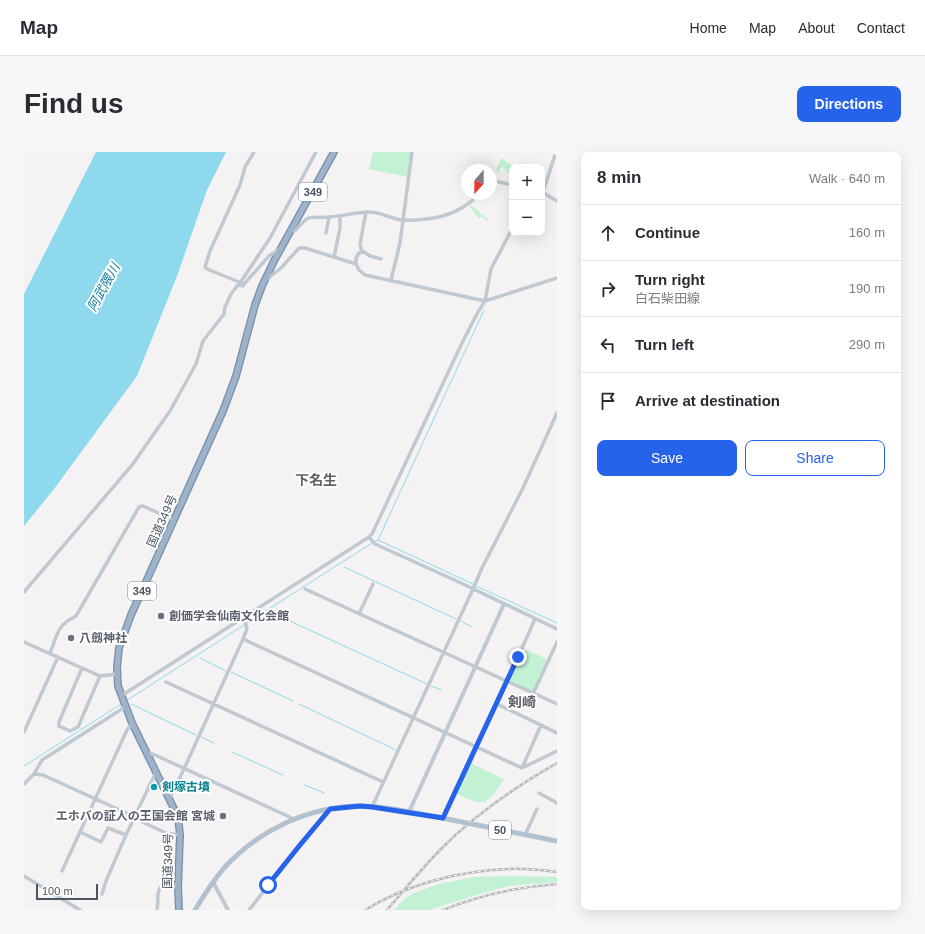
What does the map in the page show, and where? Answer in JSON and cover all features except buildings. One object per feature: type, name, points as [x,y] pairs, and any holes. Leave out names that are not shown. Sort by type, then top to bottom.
[{"type":"highway","name":"国道349号","points":[[179,910],[178,887],[180,835],[178,817],[132,723],[118,686],[117,661],[121,640],[228,398],[241,359],[255,305],[265,280],[334,152]]},
{"type":"main road","name":"50","points":[[195,910],[213,882],[229,863],[259,837],[294,819],[330,809],[360,806],[409,812],[557,841]]},
{"type":"street","points":[[242,283],[207,269],[205,265],[210,250],[240,184],[245,167],[254,152]]},
{"type":"street","points":[[24,592],[132,465],[170,411],[196,364],[203,341],[224,314],[232,294],[238,285],[243,286],[242,283],[270,238],[316,152]]},
{"type":"street","points":[[391,280],[400,243],[412,152]]},
{"type":"street","points":[[545,183],[556,152]]},
{"type":"street","points":[[497,181],[509,184]]},
{"type":"street","points":[[545,194],[557,201]]},
{"type":"street","points":[[292,231],[296,230],[308,218],[340,216],[366,212],[378,213],[403,220],[416,220],[446,216],[464,208],[473,200]]},
{"type":"street","points":[[366,212],[360,244],[362,252],[381,260]]},
{"type":"street","points":[[334,257],[340,228],[340,216]]},
{"type":"street","points":[[326,233],[329,217]]},
{"type":"street","points":[[122,697],[370,538],[462,343],[478,312],[485,302],[491,269],[509,235]]},
{"type":"street","points":[[242,283],[269,256],[283,247]]},
{"type":"street","points":[[265,280],[286,264],[299,248],[305,248],[356,264]]},
{"type":"street","points":[[362,252],[359,253],[356,258],[356,264],[359,270],[365,275],[485,302],[557,278]]},
{"type":"street","points":[[372,807],[482,568],[523,488],[557,413]]},
{"type":"street","points":[[50,653],[63,623],[76,616],[139,507],[143,506],[174,520]]},
{"type":"street","points":[[370,538],[375,544],[474,587],[504,604],[557,629]]},
{"type":"street","points":[[359,614],[373,584]]},
{"type":"street","points":[[305,589],[557,704]]},
{"type":"street","points":[[409,812],[504,604]]},
{"type":"street","points":[[169,799],[243,639],[247,629],[245,618]]},
{"type":"street","points":[[443,818],[535,619]]},
{"type":"street","points":[[243,639],[522,768]]},
{"type":"street","points":[[24,642],[100,676],[117,674]]},
{"type":"street","points":[[533,694],[557,642]]},
{"type":"street","points":[[24,732],[58,657]]},
{"type":"street","points":[[82,668],[59,722],[59,726],[70,731],[78,727],[100,676]]},
{"type":"street","points":[[166,682],[383,782]]},
{"type":"street","points":[[497,704],[557,733]]},
{"type":"street","points":[[24,784],[34,774],[42,760],[125,706]]},
{"type":"street","points":[[62,871],[127,730],[132,723]]},
{"type":"street","points":[[522,768],[540,725]]},
{"type":"street","points":[[522,768],[557,751]]},
{"type":"street","points":[[146,752],[294,819]]},
{"type":"street","points":[[102,894],[126,835],[156,772]]},
{"type":"street","points":[[34,774],[43,775],[96,798],[166,833],[180,835]]},
{"type":"street","points":[[539,793],[557,802]]},
{"type":"street","points":[[249,910],[330,809]]},
{"type":"street","points":[[525,835],[537,810]]},
{"type":"street","points":[[80,832],[101,842],[108,828],[126,835]]},
{"type":"street","points":[[24,876],[80,910]]},
{"type":"street","points":[[213,882],[228,910]]},
{"type":"street","points":[[157,910],[158,889],[164,884],[175,885],[178,887]]},
{"type":"green space","points":[[373,152],[411,152],[408,177],[369,169]]},
{"type":"green space","points":[[501,159],[505,159],[505,161],[510,164],[509,174],[502,166],[499,172],[497,171]]},
{"type":"green space","points":[[470,205],[480,212],[481,215],[483,214],[488,220],[487,221],[482,216],[479,219]]},
{"type":"green space","points":[[526,650],[545,658],[546,661],[534,690],[530,691],[512,683],[510,679],[524,651]]},
{"type":"green space","points":[[472,764],[504,779],[494,794],[483,802],[473,801],[457,794]]},
{"type":"green space","points":[[474,877],[557,877],[557,882],[508,886],[430,910],[394,910],[404,899],[414,893],[439,884]]},
{"type":"water","name":"阿武隈川","points":[[96,152],[226,152],[207,190],[177,276],[137,376],[54,489],[24,526],[24,294]]},
{"type":"waterway","points":[[375,542],[378,540],[484,310]]},
{"type":"waterway","points":[[378,540],[473,584]]},
{"type":"waterway","points":[[247,623],[372,543]]},
{"type":"waterway","points":[[344,567],[456,619]]},
{"type":"waterway","points":[[476,586],[557,623]]},
{"type":"waterway","points":[[268,611],[427,684]]},
{"type":"waterway","points":[[461,621],[472,627]]},
{"type":"waterway","points":[[126,701],[244,625]]},
{"type":"waterway","points":[[200,658],[226,671]]},
{"type":"waterway","points":[[231,672],[293,701]]},
{"type":"waterway","points":[[431,686],[442,690]]},
{"type":"waterway","points":[[24,766],[121,704]]},
{"type":"waterway","points":[[131,704],[196,735]]},
{"type":"waterway","points":[[299,704],[396,750]]},
{"type":"waterway","points":[[201,737],[214,743]]},
{"type":"waterway","points":[[232,752],[283,775]]},
{"type":"waterway","points":[[305,785],[324,793]]},
{"type":"railway","points":[[387,910],[435,856],[468,824],[511,791],[557,763]]},
{"type":"railway","points":[[365,910],[398,893],[434,880],[452,876],[490,870],[514,869],[532,869],[557,872]]},
{"type":"railway","points":[[443,910],[499,892],[557,884]]},
{"type":"place","name":"創価学会仙南文化会館","points":[[161,616]]},
{"type":"place","name":"八劔神社","points":[[71,638]]},
{"type":"place","name":"剣塚古墳","points":[[154,787]]},
{"type":"place","name":"エホバの証人の王国会館 宮城","points":[[223,816]]},
{"type":"district","name":"下名生","points":[[316,480]]},
{"type":"district","name":"剣崎","points":[[522,702]]},
{"type":"route","points":[[268,885],[330,809],[360,806],[443,818],[518,657]]}]
